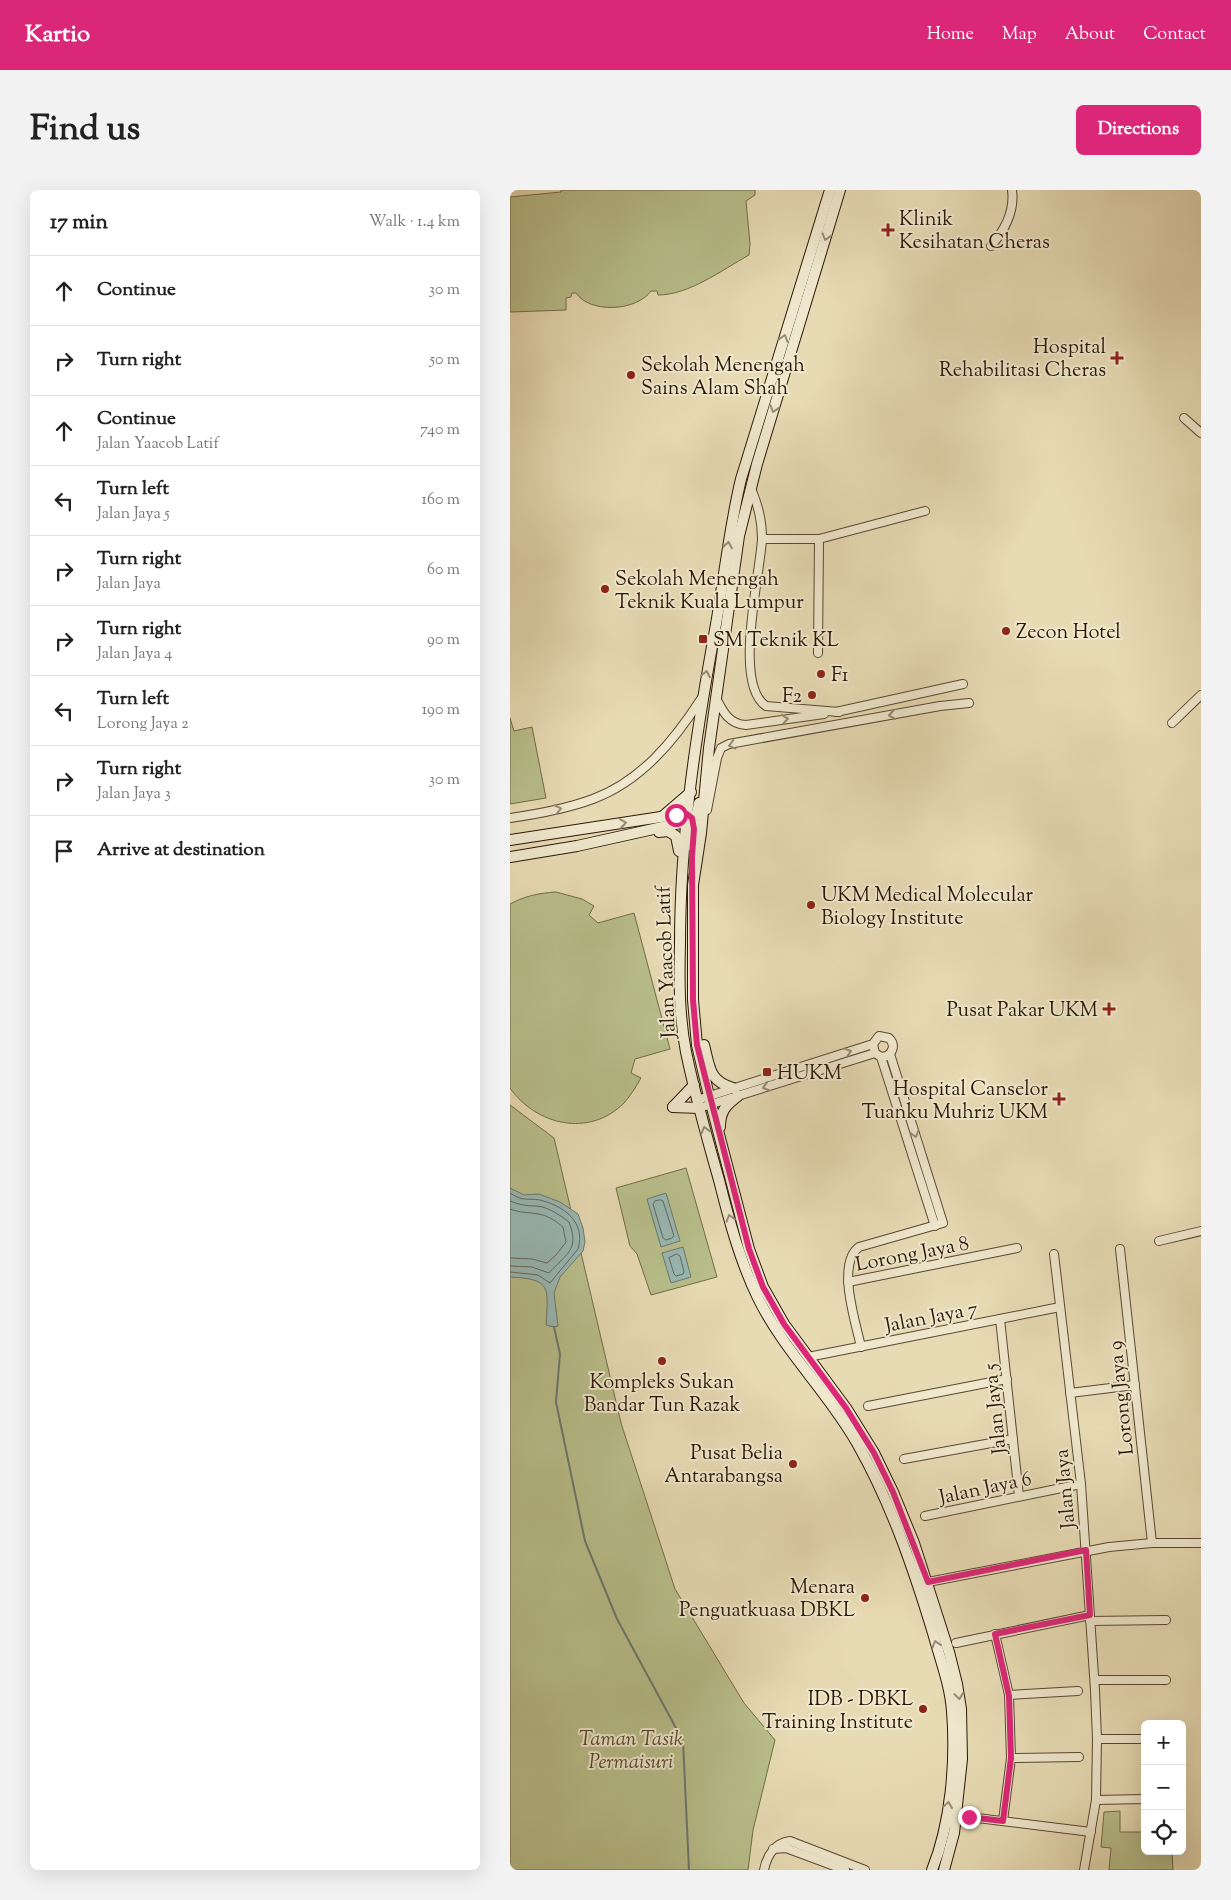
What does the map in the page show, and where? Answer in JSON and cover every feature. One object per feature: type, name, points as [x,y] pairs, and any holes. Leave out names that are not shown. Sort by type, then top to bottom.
[{"type":"street","name":"Jalan Yaacob Latif","points":[[830,190],[741,479],[732,515],[715,628],[702,698],[681,866],[680,1010],[685,1048],[698,1104],[746,1271],[759,1300],[790,1349],[837,1412],[856,1442],[896,1523],[918,1582],[947,1682],[952,1709],[950,1793],[945,1828],[932,1870]]},
{"type":"street","name":"Jalan Yaacob Latif","points":[[840,190],[750,488],[739,536],[709,748],[701,833],[692,885],[693,1000],[697,1045],[710,1100],[749,1249],[763,1287],[784,1324],[846,1408],[874,1453],[893,1492],[928,1582],[949,1652],[961,1709],[962,1759],[954,1833],[944,1870]]},
{"type":"street","points":[[990,246],[1002,234],[1010,215],[1013,198],[1012,190]]},
{"type":"street","points":[[1184,418],[1201,433]]},
{"type":"street","points":[[750,488],[760,511],[762,539],[749,649],[753,684],[759,701],[766,706],[839,712]]},
{"type":"street","points":[[762,539],[819,539],[925,512]]},
{"type":"street","points":[[818,652],[819,539]]},
{"type":"street","points":[[716,698],[724,714],[736,724],[746,725],[839,712],[963,684]]},
{"type":"street","points":[[1172,723],[1201,695]]},
{"type":"street","points":[[510,818],[573,806],[617,788],[639,773],[660,754],[702,698]]},
{"type":"street","points":[[701,833],[717,758],[721,748],[729,744],[930,708],[969,703]]},
{"type":"street","points":[[631,835],[696,814],[709,748]]},
{"type":"street","points":[[662,817],[691,792]]},
{"type":"street","points":[[510,840],[541,837],[662,817],[688,818]]},
{"type":"street","points":[[688,818],[694,829],[692,885]]},
{"type":"street","points":[[510,857],[631,835],[668,831],[676,836],[681,866]]},
{"type":"street","points":[[541,837],[544,852]]},
{"type":"street","points":[[693,1000],[712,1073],[716,1081],[736,1092]]},
{"type":"street","points":[[694,1086],[673,1107],[698,1104],[736,1092],[872,1044],[879,1036],[889,1038],[894,1046],[890,1054],[943,1224],[859,1247],[851,1256],[849,1262],[848,1282]]},
{"type":"street","points":[[872,1044],[878,1055],[935,1226]]},
{"type":"street","points":[[720,1138],[721,1115],[736,1092],[878,1055],[890,1054]]},
{"type":"street","points":[[1159,1241],[1201,1231]]},
{"type":"street","name":"Lorong Jaya 8","points":[[861,1347],[848,1282],[1017,1248]]},
{"type":"street","name":"Lorong Jaya 9","points":[[1120,1249],[1152,1543]]},
{"type":"street","name":"Jalan Jaya","points":[[1054,1254],[1081,1484],[1097,1739],[1096,1800],[1084,1870]]},
{"type":"street","name":"Jalan Jaya 7","points":[[808,1357],[1060,1307]]},
{"type":"street","name":"Jalan Jaya 5","points":[[1000,1319],[1019,1496]]},
{"type":"street","points":[[868,1406],[1007,1379]]},
{"type":"street","points":[[1070,1393],[1135,1385]]},
{"type":"street","points":[[904,1459],[1013,1439]]},
{"type":"street","name":"Jalan Jaya 6","points":[[924,1516],[1081,1484]]},
{"type":"street","points":[[928,1582],[1109,1546],[1152,1543],[1201,1543]]},
{"type":"street","points":[[956,1643],[995,1634],[1090,1618],[1166,1620]]},
{"type":"street","points":[[995,1634],[1009,1696],[1011,1758],[1003,1821]]},
{"type":"street","points":[[1094,1680],[1166,1680]]},
{"type":"street","points":[[1009,1696],[1078,1691]]},
{"type":"street","points":[[1097,1739],[1141,1739]]},
{"type":"street","points":[[1011,1758],[1079,1757]]},
{"type":"street","points":[[1096,1800],[1141,1799]]},
{"type":"street","points":[[969,1817],[1091,1832]]},
{"type":"street","points":[[764,1870],[773,1849],[780,1842],[790,1841],[865,1870]]},
{"type":"street","points":[[773,1849],[786,1848],[845,1870]]},
{"type":"street","points":[[924,1870],[939,1852]]},
{"type":"green space","points":[[561,190],[755,190],[755,195],[746,201],[750,244],[749,255],[717,274],[682,291],[658,295],[657,291],[651,291],[644,298],[625,306],[602,307],[583,300],[576,293],[572,293],[571,297],[566,298],[566,310],[510,312],[510,197],[561,192]]},
{"type":"green space","points":[[510,718],[514,731],[532,727],[546,798],[510,804]]},
{"type":"green space","points":[[556,892],[582,899],[594,906],[589,915],[598,923],[634,913],[670,1049],[635,1059],[631,1073],[641,1078],[633,1091],[624,1103],[610,1114],[595,1121],[579,1123],[548,1118],[534,1111],[521,1101],[510,1088],[510,904],[532,895]]},
{"type":"green space","name":"Taman Tasik Permaisuri","points":[[510,1105],[554,1138],[621,1423],[675,1589],[744,1703],[775,1740],[753,1830],[748,1870],[510,1870]]},
{"type":"green space","points":[[686,1168],[717,1277],[651,1295],[637,1254],[630,1246],[616,1188]]},
{"type":"green space","points":[[1120,1811],[1120,1832],[1141,1832],[1141,1855],[1172,1855],[1173,1870],[1109,1870],[1111,1848],[1101,1847],[1104,1812]]},
{"type":"water","points":[[510,1188],[524,1195],[539,1194],[560,1202],[578,1214],[583,1228],[585,1242],[583,1251],[560,1277],[554,1293],[558,1326],[546,1325],[547,1294],[540,1283],[524,1278],[510,1277]]},
{"type":"water","points":[[666,1193],[680,1241],[661,1247],[647,1199]]},
{"type":"water","points":[[683,1247],[691,1277],[671,1283],[662,1253]]},
{"type":"waterway","points":[[554,1327],[560,1354],[556,1402],[585,1541],[617,1619],[683,1741],[689,1870]]},
{"type":"place","name":"Klinik Kesihatan Cheras","points":[[888,230]]},
{"type":"place","name":"Hospital Rehabilitasi Cheras","points":[[1117,358]]},
{"type":"place","name":"Sekolah Menengah Sains Alam Shah","points":[[631,375]]},
{"type":"place","name":"Sekolah Menengah Teknik Kuala Lumpur","points":[[605,589]]},
{"type":"place","name":"Zecon Hotel","points":[[1006,631]]},
{"type":"place","name":"SM Teknik KL","points":[[703,639]]},
{"type":"place","name":"F1","points":[[821,674]]},
{"type":"place","name":"F2","points":[[812,695]]},
{"type":"place","name":"UKM Medical Molecular Biology Institute","points":[[811,905]]},
{"type":"place","name":"Pusat Pakar UKM","points":[[1109,1009]]},
{"type":"place","name":"HUKM","points":[[767,1072]]},
{"type":"place","name":"Hospital Canselor Tuanku Muhriz UKM","points":[[1059,1099]]},
{"type":"place","name":"Kompleks Sukan Bandar Tun Razak","points":[[662,1361]]},
{"type":"place","name":"Pusat Belia Antarabangsa","points":[[793,1464]]},
{"type":"place","name":"Menara Penguatkuasa DBKL","points":[[865,1598]]},
{"type":"place","name":"IDB - DBKL Training Institute","points":[[923,1709]]},
{"type":"route","points":[[676,815],[687,814],[692,818],[694,829],[692,856],[693,1000],[697,1045],[738,1210],[749,1249],[763,1287],[784,1324],[846,1408],[874,1453],[893,1492],[928,1582],[1086,1550],[1090,1615],[995,1634],[1009,1696],[1011,1758],[1003,1821],[969,1817]]}]
